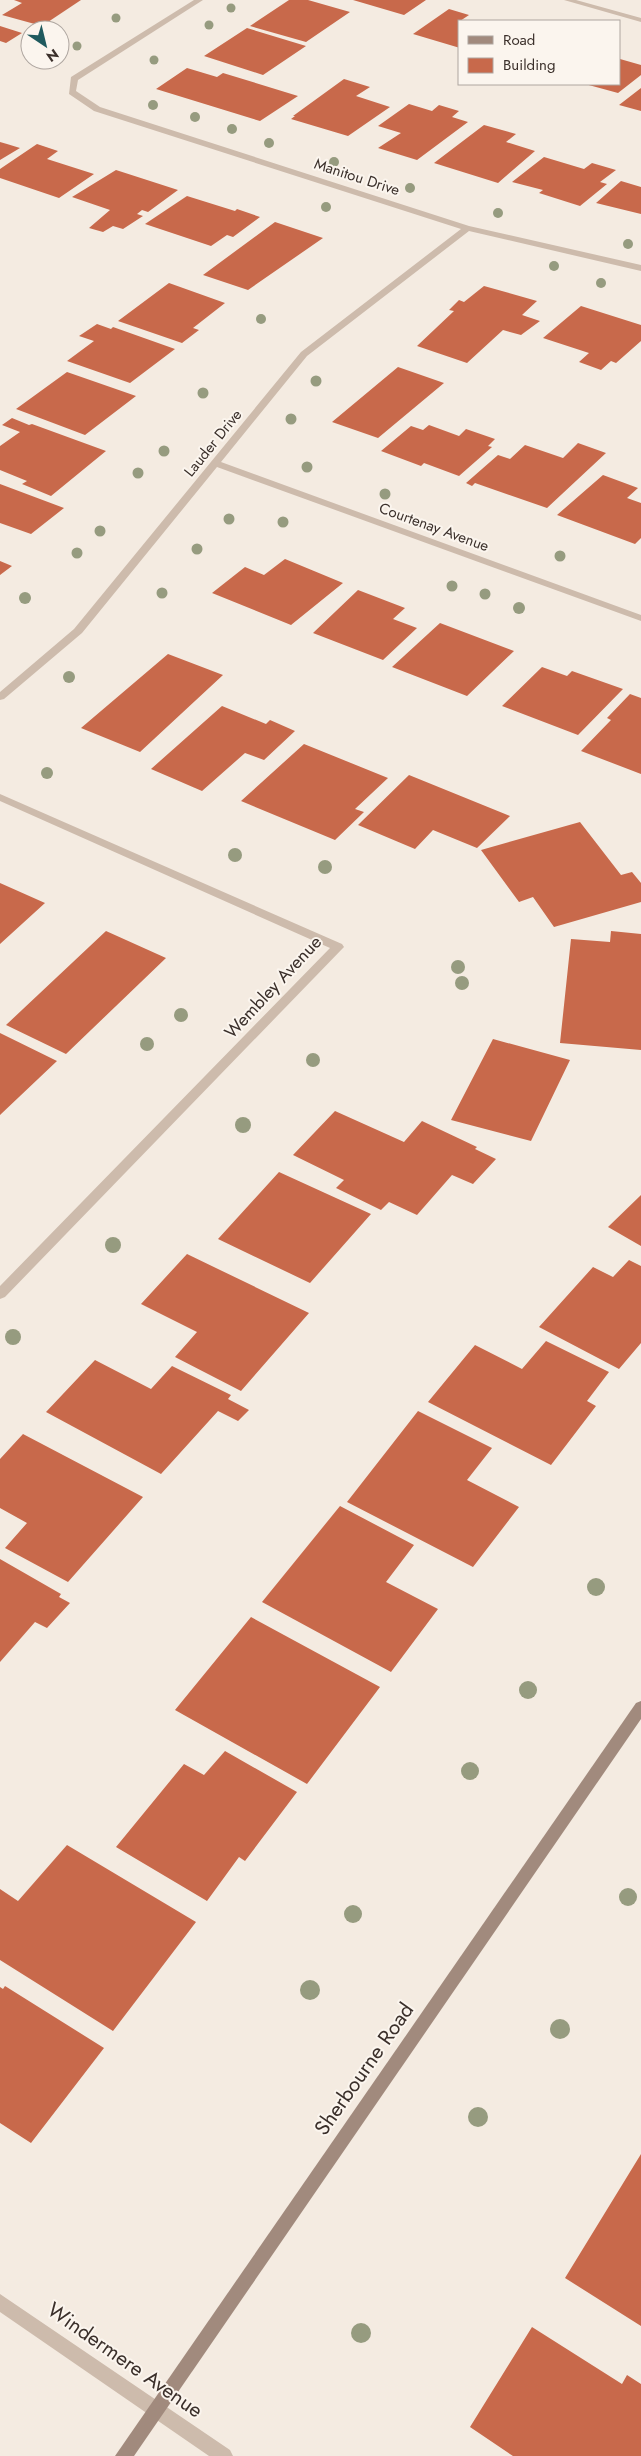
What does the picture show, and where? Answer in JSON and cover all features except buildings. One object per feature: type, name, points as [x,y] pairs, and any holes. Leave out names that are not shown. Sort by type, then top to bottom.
[{"type":"street","name":"Manitou Drive","points":[[198,0],[74,79],[72,92],[96,109],[467,228],[641,268]]},
{"type":"street","points":[[568,0],[641,20]]},
{"type":"street","name":"Lauder Drive","points":[[0,696],[78,631],[304,354],[467,228]]},
{"type":"street","name":"Courtenay Avenue","points":[[216,463],[641,618]]},
{"type":"street","name":"Wembley Avenue","points":[[0,797],[338,947],[0,1294]]},
{"type":"street","name":"Sherbourne Road","points":[[124,2456],[641,1707]]},
{"type":"street","name":"Windermere Avenue","points":[[0,2302],[224,2456]]}]
